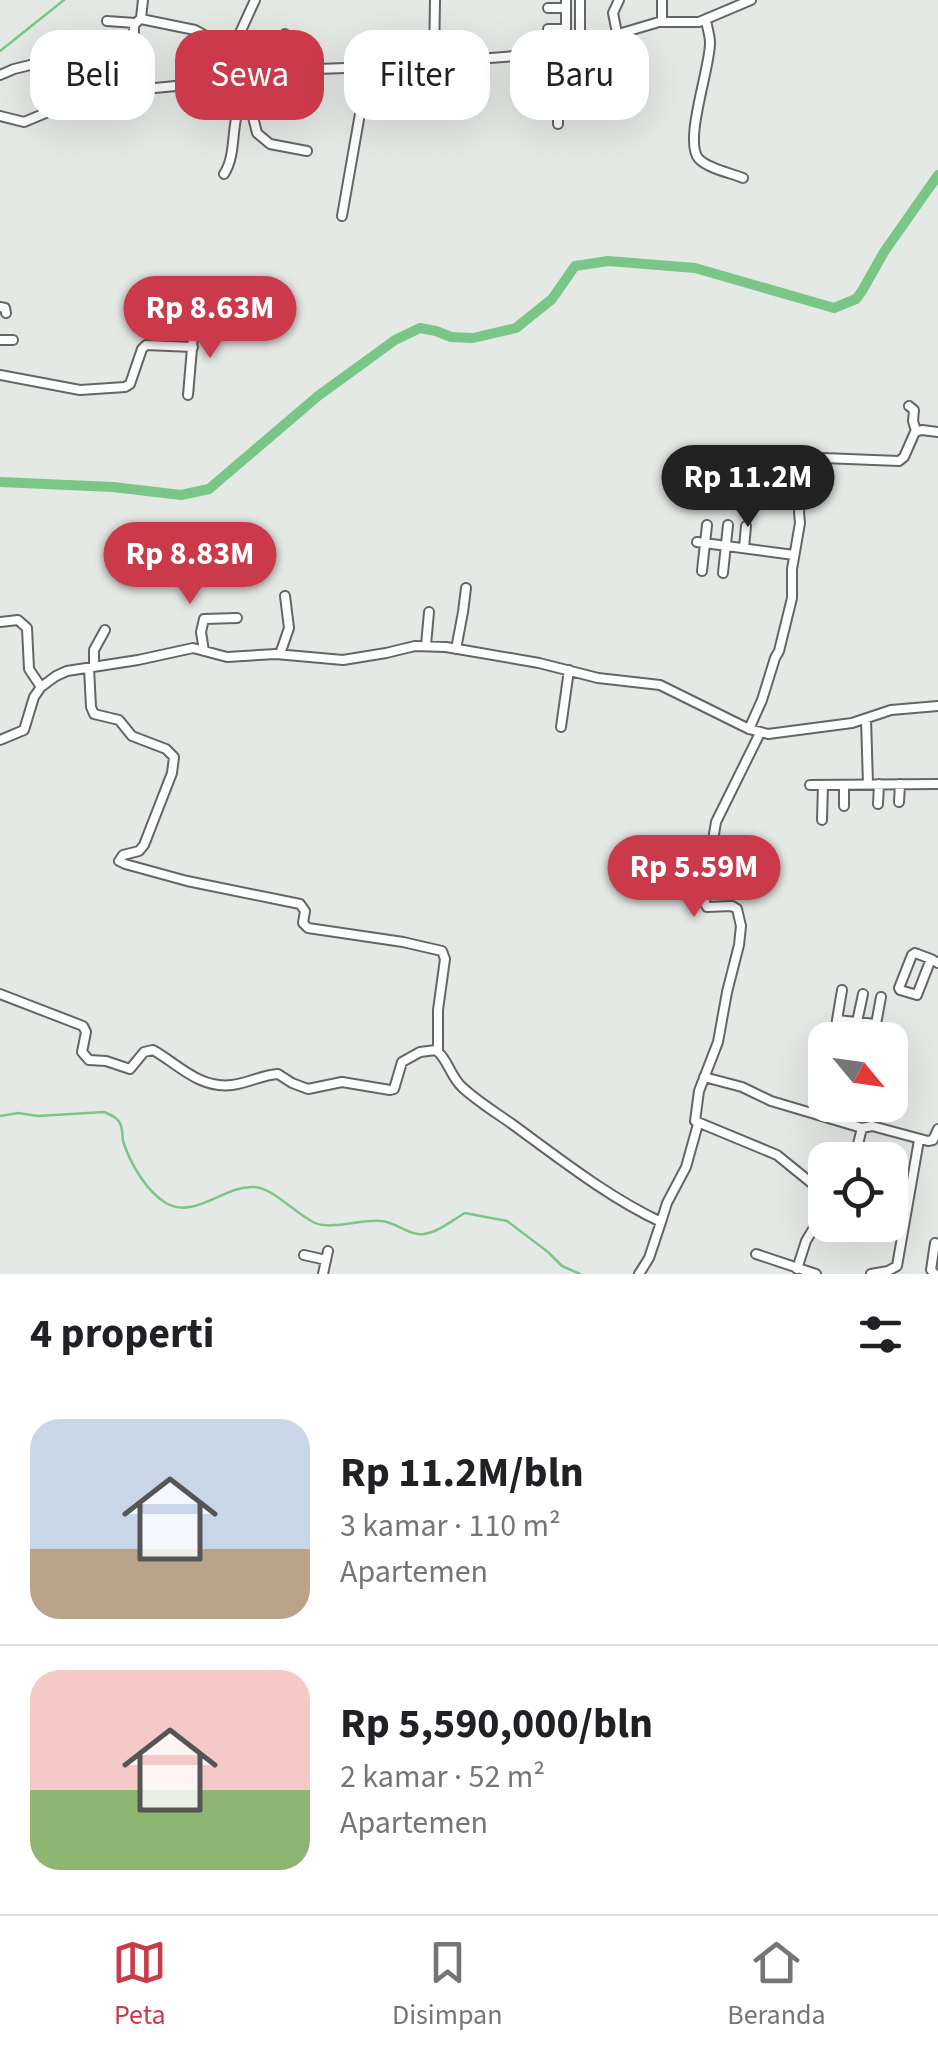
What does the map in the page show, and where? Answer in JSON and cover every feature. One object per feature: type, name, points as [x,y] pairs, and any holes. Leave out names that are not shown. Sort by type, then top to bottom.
[{"type":"street","points":[[137,30],[143,0]]},
{"type":"street","points":[[241,30],[255,0]]},
{"type":"street","points":[[435,0],[435,30]]},
{"type":"street","points":[[580,0],[580,30]]},
{"type":"street","points":[[616,30],[613,11],[619,0]]},
{"type":"street","points":[[662,0],[662,22]]},
{"type":"street","points":[[629,30],[662,22],[706,20],[751,0]]},
{"type":"street","points":[[548,8],[566,4],[566,29],[548,29]]},
{"type":"street","points":[[706,20],[710,48],[694,128],[694,150],[706,164],[743,178]]},
{"type":"street","points":[[106,21],[138,21],[195,30]]},
{"type":"street","points":[[0,76],[30,65]]},
{"type":"street","points":[[0,116],[24,122],[30,120]]},
{"type":"street","points":[[224,174],[232,159],[239,120]]},
{"type":"street","points":[[253,120],[256,133],[270,144],[307,151]]},
{"type":"street","points":[[342,216],[359,120]]},
{"type":"street","points":[[558,120],[558,124]]},
{"type":"street","points":[[188,395],[194,325]]},
{"type":"street","points":[[0,340],[13,340]]},
{"type":"street","points":[[0,375],[86,390],[126,386],[146,345],[193,346]]},
{"type":"street","points":[[909,406],[914,410],[916,431]]},
{"type":"street","points":[[916,431],[938,432]]},
{"type":"street","points":[[749,729],[779,651],[792,598],[805,472],[812,463],[828,458],[900,461],[916,431]]},
{"type":"street","points":[[702,571],[701,543],[707,525]]},
{"type":"street","points":[[723,573],[728,525]]},
{"type":"street","points":[[744,548],[746,526]]},
{"type":"street","points":[[701,543],[794,555]]},
{"type":"street","points":[[456,649],[466,588]]},
{"type":"street","points":[[280,654],[288,628],[285,596]]},
{"type":"street","points":[[426,645],[429,612]]},
{"type":"street","points":[[204,651],[204,620],[237,618]]},
{"type":"street","points":[[0,622],[18,620],[27,628],[29,670],[40,687]]},
{"type":"street","points":[[105,630],[95,648],[91,668],[90,707],[94,714],[120,720],[136,738],[174,756],[172,773],[144,845],[138,851],[123,854],[120,861],[186,881],[300,904],[305,910],[303,924],[308,928],[442,952],[445,959],[438,1010],[438,1052]]},
{"type":"street","points":[[0,740],[24,730],[34,696],[51,679],[68,671],[187,648],[234,657],[280,654],[343,660],[426,645],[456,649],[608,679],[660,685],[760,733],[852,724],[892,710],[938,706]]},
{"type":"street","points":[[561,727],[568,670]]},
{"type":"street","points":[[866,719],[868,784]]},
{"type":"street","points":[[760,733],[714,826],[706,905],[737,908],[741,932],[718,1042],[704,1076],[694,1118],[698,1124],[770,1151],[808,1181]]},
{"type":"street","points":[[844,784],[844,806]]},
{"type":"street","points":[[878,804],[879,784]]},
{"type":"street","points":[[900,784],[900,802]]},
{"type":"street","points":[[810,785],[938,784]]},
{"type":"street","points":[[822,820],[823,785]]},
{"type":"street","points":[[630,890],[696,892],[706,887]]},
{"type":"street","points":[[912,955],[934,961],[917,995],[899,990],[912,955]]},
{"type":"street","points":[[842,990],[837,1020],[857,1022],[863,994]]},
{"type":"street","points":[[0,994],[83,1026],[86,1032],[82,1052],[89,1060],[130,1069],[144,1052],[153,1050],[182,1071],[218,1086],[278,1074],[308,1089],[342,1082],[390,1090],[394,1089],[400,1066],[408,1056],[430,1050],[438,1052],[450,1073],[470,1094],[550,1153],[661,1222]]},
{"type":"street","points":[[876,1022],[881,997]]},
{"type":"street","points":[[704,1076],[808,1110]]},
{"type":"street","points":[[845,1122],[919,1140],[933,1140],[938,1130]]},
{"type":"street","points":[[639,1274],[650,1258],[667,1203],[686,1167],[698,1124]]},
{"type":"street","points":[[858,1142],[862,1128]]},
{"type":"street","points":[[871,1274],[897,1266],[919,1140]]},
{"type":"street","points":[[796,1269],[808,1238]]},
{"type":"street","points":[[935,1274],[931,1264],[936,1243]]},
{"type":"street","points":[[756,1254],[816,1274]]},
{"type":"street","points":[[304,1255],[327,1255],[322,1274]]},
{"type":"waterway","points":[[0,51],[64,0]]},
{"type":"waterway","points":[[0,482],[113,487],[181,495],[209,489],[318,396],[395,340],[420,328],[451,337],[473,338],[516,328],[552,299],[575,266],[608,261],[695,268],[834,308],[856,299],[938,175]]},
{"type":"waterway","points":[[0,1116],[104,1112],[112,1116],[120,1123],[126,1149],[140,1176],[159,1198],[177,1207],[199,1205],[232,1191],[254,1187],[320,1224],[381,1221],[418,1234],[435,1231],[465,1213],[507,1221],[562,1266],[580,1274]]}]
